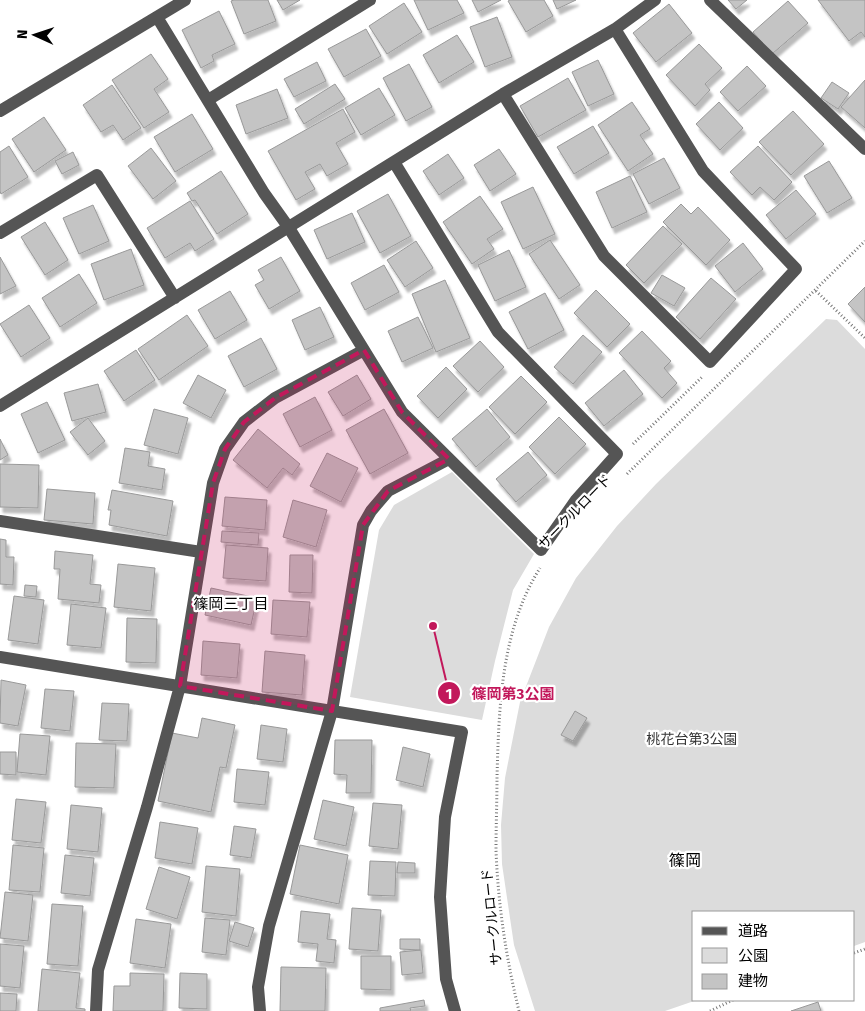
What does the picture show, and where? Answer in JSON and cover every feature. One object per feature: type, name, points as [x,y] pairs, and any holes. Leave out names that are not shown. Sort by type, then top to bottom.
[{"type":"street","points":[[0,111],[185,0]]},
{"type":"street","points":[[208,100],[370,0]]},
{"type":"street","points":[[0,406],[504,94],[615,29],[655,0]]},
{"type":"street","points":[[710,0],[865,149]]},
{"type":"street","points":[[157,18],[264,193],[289,228],[402,412],[540,550],[576,500],[617,454],[498,332],[394,162]]},
{"type":"street","points":[[504,94],[604,256],[710,362],[796,269],[703,171],[615,29]]},
{"type":"street","points":[[0,233],[97,175],[175,298]]},
{"type":"street","points":[[96,1011],[98,970],[147,807],[180,686],[213,483],[225,449],[244,422],[275,398],[364,350]]},
{"type":"street","points":[[260,1011],[258,987],[270,926],[332,711],[363,525],[371,511],[388,490],[449,458]]},
{"type":"street","points":[[0,521],[201,552]]},
{"type":"street","points":[[0,657],[462,732],[445,817],[440,897],[446,979],[455,1011]]},
{"type":"path","name":"サークルロード","points":[[624,478],[865,241]]},
{"type":"path","points":[[816,291],[865,338]]},
{"type":"path","points":[[617,454],[630,447],[708,372],[710,362]]},
{"type":"path","name":"サークルロード","points":[[519,1011],[510,974],[500,913],[496,850],[498,719],[505,664],[514,628],[525,596],[543,563]]},
{"type":"path","points":[[710,1011],[730,1001]]},
{"type":"highlighted area","points":[[364,350],[402,412],[449,459],[388,491],[363,525],[332,711],[180,686],[213,483],[225,449],[244,422],[275,398]]},
{"type":"green space","name":"桃花台第3公園","points":[[826,319],[837,320],[865,349],[865,942],[855,946],[855,911],[692,911],[692,1001],[694,1001],[665,1011],[535,1011],[514,945],[502,864],[501,825],[505,778],[520,702],[549,627],[576,578],[617,526],[656,484]]},
{"type":"green space","points":[[452,472],[534,554],[513,590],[482,720],[350,697],[379,530],[394,505]]},
{"type":"building","points":[[268,0],[276,21],[244,34],[231,1]]},
{"type":"building","points":[[277,0],[300,0],[283,10]]},
{"type":"building","points":[[414,0],[457,0],[464,13],[428,30]]},
{"type":"building","points":[[472,0],[501,0],[478,12]]},
{"type":"building","points":[[544,0],[553,16],[526,32],[508,1]]},
{"type":"building","points":[[553,0],[576,0],[557,9]]},
{"type":"building","points":[[728,0],[747,0],[736,9]]},
{"type":"building","points":[[818,0],[865,0],[865,37],[861,32],[849,41]]},
{"type":"building","points":[[788,1],[808,23],[772,54],[753,32]]},
{"type":"building","points":[[404,3],[422,32],[387,54],[369,26]]},
{"type":"building","points":[[669,4],[692,33],[656,62],[633,33]]},
{"type":"building","points":[[219,11],[235,44],[212,55],[214,61],[201,68],[182,30]]},
{"type":"building","points":[[497,17],[512,57],[485,67],[470,27]]},
{"type":"building","points":[[366,29],[381,56],[344,77],[328,49]]},
{"type":"building","points":[[457,35],[474,62],[439,83],[423,55]]},
{"type":"building","points":[[699,44],[722,68],[705,84],[710,90],[695,106],[666,75]]},
{"type":"building","points":[[151,54],[168,79],[154,89],[169,112],[144,128],[112,80]]},
{"type":"building","points":[[598,60],[614,94],[588,106],[572,72]]},
{"type":"building","points":[[317,62],[326,81],[294,97],[284,79]]},
{"type":"building","points":[[409,64],[432,107],[406,121],[383,78]]},
{"type":"building","points":[[747,66],[766,86],[738,111],[720,92]]},
{"type":"building","points":[[568,78],[586,110],[538,137],[520,106]]},
{"type":"building","points":[[865,80],[865,128],[841,107]]},
{"type":"building","points":[[832,82],[849,93],[838,109],[821,98]]},
{"type":"building","points":[[335,84],[345,99],[304,124],[295,109]]},
{"type":"building","points":[[112,85],[141,128],[123,140],[113,125],[101,132],[83,105]]},
{"type":"building","points":[[379,88],[395,115],[361,135],[345,108]]},
{"type":"building","points":[[277,89],[288,118],[246,134],[236,105]]},
{"type":"building","points":[[632,102],[650,129],[640,135],[653,154],[628,171],[598,125]]},
{"type":"building","points":[[719,102],[743,128],[720,150],[696,124]]},
{"type":"building","points":[[343,109],[355,132],[336,143],[348,164],[327,176],[320,164],[305,172],[315,189],[296,200],[268,151]]},
{"type":"building","points":[[793,111],[824,144],[791,175],[759,142]]},
{"type":"building","points":[[192,114],[213,149],[175,172],[154,137]]},
{"type":"building","points":[[44,117],[66,150],[34,172],[12,139]]},
{"type":"building","points":[[593,126],[609,153],[574,174],[557,147]]},
{"type":"building","points":[[9,146],[28,177],[1,194],[0,152]]},
{"type":"building","points":[[758,146],[792,182],[774,200],[760,187],[752,195],[730,172]]},
{"type":"building","points":[[151,148],[176,181],[153,199],[128,166]]},
{"type":"building","points":[[499,149],[516,174],[490,191],[474,165]]},
{"type":"building","points":[[73,152],[79,165],[62,174],[55,161]]},
{"type":"building","points":[[448,154],[464,178],[439,195],[423,171]]},
{"type":"building","points":[[664,158],[680,188],[649,204],[633,174]]},
{"type":"building","points":[[829,161],[852,198],[827,213],[804,176]]},
{"type":"building","points":[[221,171],[248,214],[217,234],[195,200],[192,201],[187,193]]},
{"type":"building","points":[[630,176],[647,212],[612,228],[596,192]]},
{"type":"building","points":[[533,187],[555,234],[523,249],[501,202]]},
{"type":"building","points":[[796,190],[816,214],[786,239],[766,215]]},
{"type":"building","points":[[388,194],[411,236],[380,253],[357,211]]},
{"type":"building","points":[[480,196],[503,229],[487,239],[494,249],[472,264],[443,222]]},
{"type":"building","points":[[190,201],[214,239],[195,251],[190,243],[165,258],[147,228]]},
{"type":"building","points":[[681,204],[691,214],[698,207],[730,240],[706,265],[663,222]]},
{"type":"building","points":[[93,205],[109,241],[79,254],[63,218]]},
{"type":"building","points":[[352,213],[365,242],[327,259],[314,230]]},
{"type":"building","points":[[45,222],[68,260],[45,275],[21,237]]},
{"type":"building","points":[[663,226],[682,244],[644,283],[626,265]]},
{"type":"building","points":[[550,240],[580,285],[559,299],[529,254]]},
{"type":"building","points":[[416,241],[433,268],[405,287],[387,260]]},
{"type":"building","points":[[743,243],[763,269],[735,292],[715,266]]},
{"type":"building","points":[[131,249],[144,285],[104,300],[91,264]]},
{"type":"building","points":[[509,250],[526,287],[495,301],[478,265]]},
{"type":"building","points":[[0,257],[16,286],[0,294]]},
{"type":"building","points":[[281,257],[300,291],[269,309],[255,285],[264,280],[258,270]]},
{"type":"building","points":[[384,265],[399,292],[365,310],[351,283]]},
{"type":"building","points":[[79,274],[97,303],[60,327],[42,298]]},
{"type":"building","points":[[662,275],[685,288],[674,306],[651,293]]},
{"type":"building","points":[[711,278],[736,299],[700,339],[676,317]]},
{"type":"building","points":[[445,280],[470,338],[436,352],[412,294]]},
{"type":"building","points":[[865,287],[865,322],[848,304]]},
{"type":"building","points":[[596,290],[630,324],[607,347],[574,313]]},
{"type":"building","points":[[230,291],[247,320],[215,339],[198,310]]},
{"type":"building","points":[[545,293],[564,330],[528,349],[509,312]]},
{"type":"building","points":[[29,305],[50,338],[21,357],[0,324]]},
{"type":"building","points":[[320,307],[334,337],[305,350],[292,320]]},
{"type":"building","points":[[187,315],[208,346],[159,380],[138,349]]},
{"type":"building","points":[[418,317],[433,348],[402,362],[388,331]]},
{"type":"building","points":[[642,331],[671,361],[664,368],[677,383],[662,398],[619,353]]},
{"type":"building","points":[[583,335],[602,352],[573,384],[554,367]]},
{"type":"building","points":[[261,338],[277,369],[244,387],[228,356]]},
{"type":"building","points":[[480,341],[504,367],[478,392],[453,366]]},
{"type":"building","points":[[136,350],[155,380],[124,401],[104,371]]},
{"type":"building","points":[[446,367],[467,389],[438,418],[417,396]]},
{"type":"building","points":[[624,370],[643,394],[604,426],[585,403]]},
{"type":"building","points":[[198,375],[226,390],[211,418],[183,403]]},
{"type":"building","points":[[357,375],[371,399],[343,416],[328,392]]},
{"type":"building","points":[[521,376],[547,402],[515,434],[489,407]]},
{"type":"building","points":[[98,384],[106,412],[72,421],[64,393]]},
{"type":"building","points":[[315,397],[332,430],[300,447],[283,414]]},
{"type":"building","points":[[47,402],[65,440],[38,453],[21,414]]},
{"type":"building","points":[[154,409],[188,418],[178,454],[144,445]]},
{"type":"building","points":[[384,409],[408,453],[370,474],[346,430]]},
{"type":"building","points":[[487,409],[510,437],[476,467],[452,439]]},
{"type":"building","points":[[559,417],[586,444],[555,474],[529,447]]},
{"type":"building","points":[[88,418],[105,441],[88,455],[70,432]]},
{"type":"building","points":[[258,429],[300,464],[292,475],[283,468],[267,488],[233,460]]},
{"type":"building","points":[[0,439],[8,455],[0,460]]},
{"type":"building","points":[[125,448],[150,452],[148,466],[165,469],[162,490],[119,483]]},
{"type":"building","points":[[528,452],[547,475],[516,502],[496,479]]},
{"type":"building","points":[[327,453],[358,468],[341,502],[310,486]]},
{"type":"building","points":[[0,464],[39,465],[38,508],[0,507]]},
{"type":"building","points":[[47,489],[95,493],[93,524],[44,520]]},
{"type":"building","points":[[112,490],[173,501],[167,536],[109,525],[111,510],[108,510]]},
{"type":"building","points":[[225,497],[267,500],[265,530],[222,526]]},
{"type":"building","points":[[293,500],[327,510],[316,547],[283,537]]},
{"type":"building","points":[[222,531],[259,533],[258,545],[221,542]]},
{"type":"building","points":[[0,539],[6,540],[6,557],[14,557],[13,585],[0,584]]},
{"type":"building","points":[[226,545],[268,548],[266,581],[223,578]]},
{"type":"building","points":[[55,551],[93,555],[90,584],[101,585],[99,603],[58,599],[60,569],[54,569]]},
{"type":"building","points":[[290,555],[313,555],[312,593],[289,592]]},
{"type":"building","points":[[118,564],[155,568],[151,611],[114,607]]},
{"type":"building","points":[[25,585],[37,586],[36,597],[24,596]]},
{"type":"building","points":[[211,588],[257,598],[251,625],[205,615]]},
{"type":"building","points":[[14,596],[44,600],[38,644],[8,640]]},
{"type":"building","points":[[273,600],[310,602],[307,637],[271,634]]},
{"type":"building","points":[[71,604],[106,608],[101,648],[67,645]]},
{"type":"building","points":[[127,618],[157,619],[156,663],[126,662]]},
{"type":"building","points":[[203,641],[240,644],[237,678],[201,675]]},
{"type":"building","points":[[265,651],[305,655],[302,695],[262,692]]},
{"type":"building","points":[[1,680],[26,685],[18,726],[0,723]]},
{"type":"building","points":[[45,689],[74,691],[70,731],[41,728]]},
{"type":"building","points":[[102,703],[129,704],[127,741],[99,740]]},
{"type":"building","points":[[575,711],[587,718],[573,741],[561,735]]},
{"type":"building","points":[[202,718],[235,725],[226,768],[220,767],[211,812],[158,801],[172,733],[198,738]]},
{"type":"building","points":[[261,725],[287,729],[283,762],[257,759]]},
{"type":"building","points":[[20,734],[50,736],[46,775],[17,772]]},
{"type":"building","points":[[335,740],[372,740],[371,793],[346,793],[347,775],[334,774]]},
{"type":"building","points":[[76,743],[116,744],[114,788],[75,787]]},
{"type":"building","points":[[403,747],[430,754],[423,787],[396,780]]},
{"type":"building","points":[[0,752],[16,752],[16,775],[0,774]]},
{"type":"building","points":[[237,769],[269,772],[265,805],[234,802]]},
{"type":"building","points":[[16,799],[46,802],[41,843],[12,840]]},
{"type":"building","points":[[323,800],[354,807],[346,846],[314,839]]},
{"type":"building","points":[[373,803],[402,805],[398,849],[369,846]]},
{"type":"building","points":[[71,805],[102,808],[98,852],[67,849]]},
{"type":"building","points":[[160,822],[198,828],[192,864],[155,858]]},
{"type":"building","points":[[234,826],[256,829],[251,858],[230,855]]},
{"type":"building","points":[[13,845],[44,848],[40,892],[9,890]]},
{"type":"building","points":[[300,845],[348,855],[339,904],[290,894]]},
{"type":"building","points":[[65,855],[94,858],[90,896],[61,893]]},
{"type":"building","points":[[370,861],[396,862],[395,896],[368,895]]},
{"type":"building","points":[[398,862],[415,863],[415,873],[397,873]]},
{"type":"building","points":[[206,866],[240,869],[236,916],[202,912]]},
{"type":"building","points":[[159,867],[190,877],[177,919],[146,909]]},
{"type":"building","points":[[5,892],[33,895],[28,941],[0,938]]},
{"type":"building","points":[[52,904],[83,906],[78,966],[47,964]]},
{"type":"building","points":[[352,908],[381,910],[378,951],[349,949]]},
{"type":"building","points":[[301,911],[330,914],[327,939],[336,940],[334,963],[316,961],[318,944],[298,942]]},
{"type":"building","points":[[205,918],[230,920],[226,955],[202,952]]},
{"type":"building","points":[[136,919],[171,924],[165,968],[130,963]]},
{"type":"building","points":[[235,922],[254,928],[248,947],[229,941]]},
{"type":"building","points":[[400,939],[420,939],[420,950],[400,949]]},
{"type":"building","points":[[0,944],[24,946],[20,988],[0,986]]},
{"type":"building","points":[[421,950],[423,973],[402,975],[400,952]]},
{"type":"building","points":[[361,956],[391,956],[391,990],[361,989]]},
{"type":"building","points":[[281,967],[326,968],[325,1011],[280,1011]]},
{"type":"building","points":[[42,969],[80,973],[76,1008],[85,1009],[85,1011],[38,1011]]},
{"type":"building","points":[[130,973],[164,974],[163,1011],[113,1011],[114,986],[130,986]]},
{"type":"building","points":[[180,973],[207,974],[207,1009],[179,1008]]},
{"type":"building","points":[[0,993],[17,994],[16,1011],[0,1011]]},
{"type":"building","points":[[424,1000],[425,1006],[410,1008],[411,1011],[380,1011],[380,1008]]},
{"type":"building","points":[[818,1002],[821,1011],[791,1011]]},
{"type":"place","name":"篠岡第3公園","points":[[433,626]]},
{"type":"district","name":"篠岡三丁目","points":[[231,604]]},
{"type":"district","name":"篠岡","points":[[685,860]]}]
